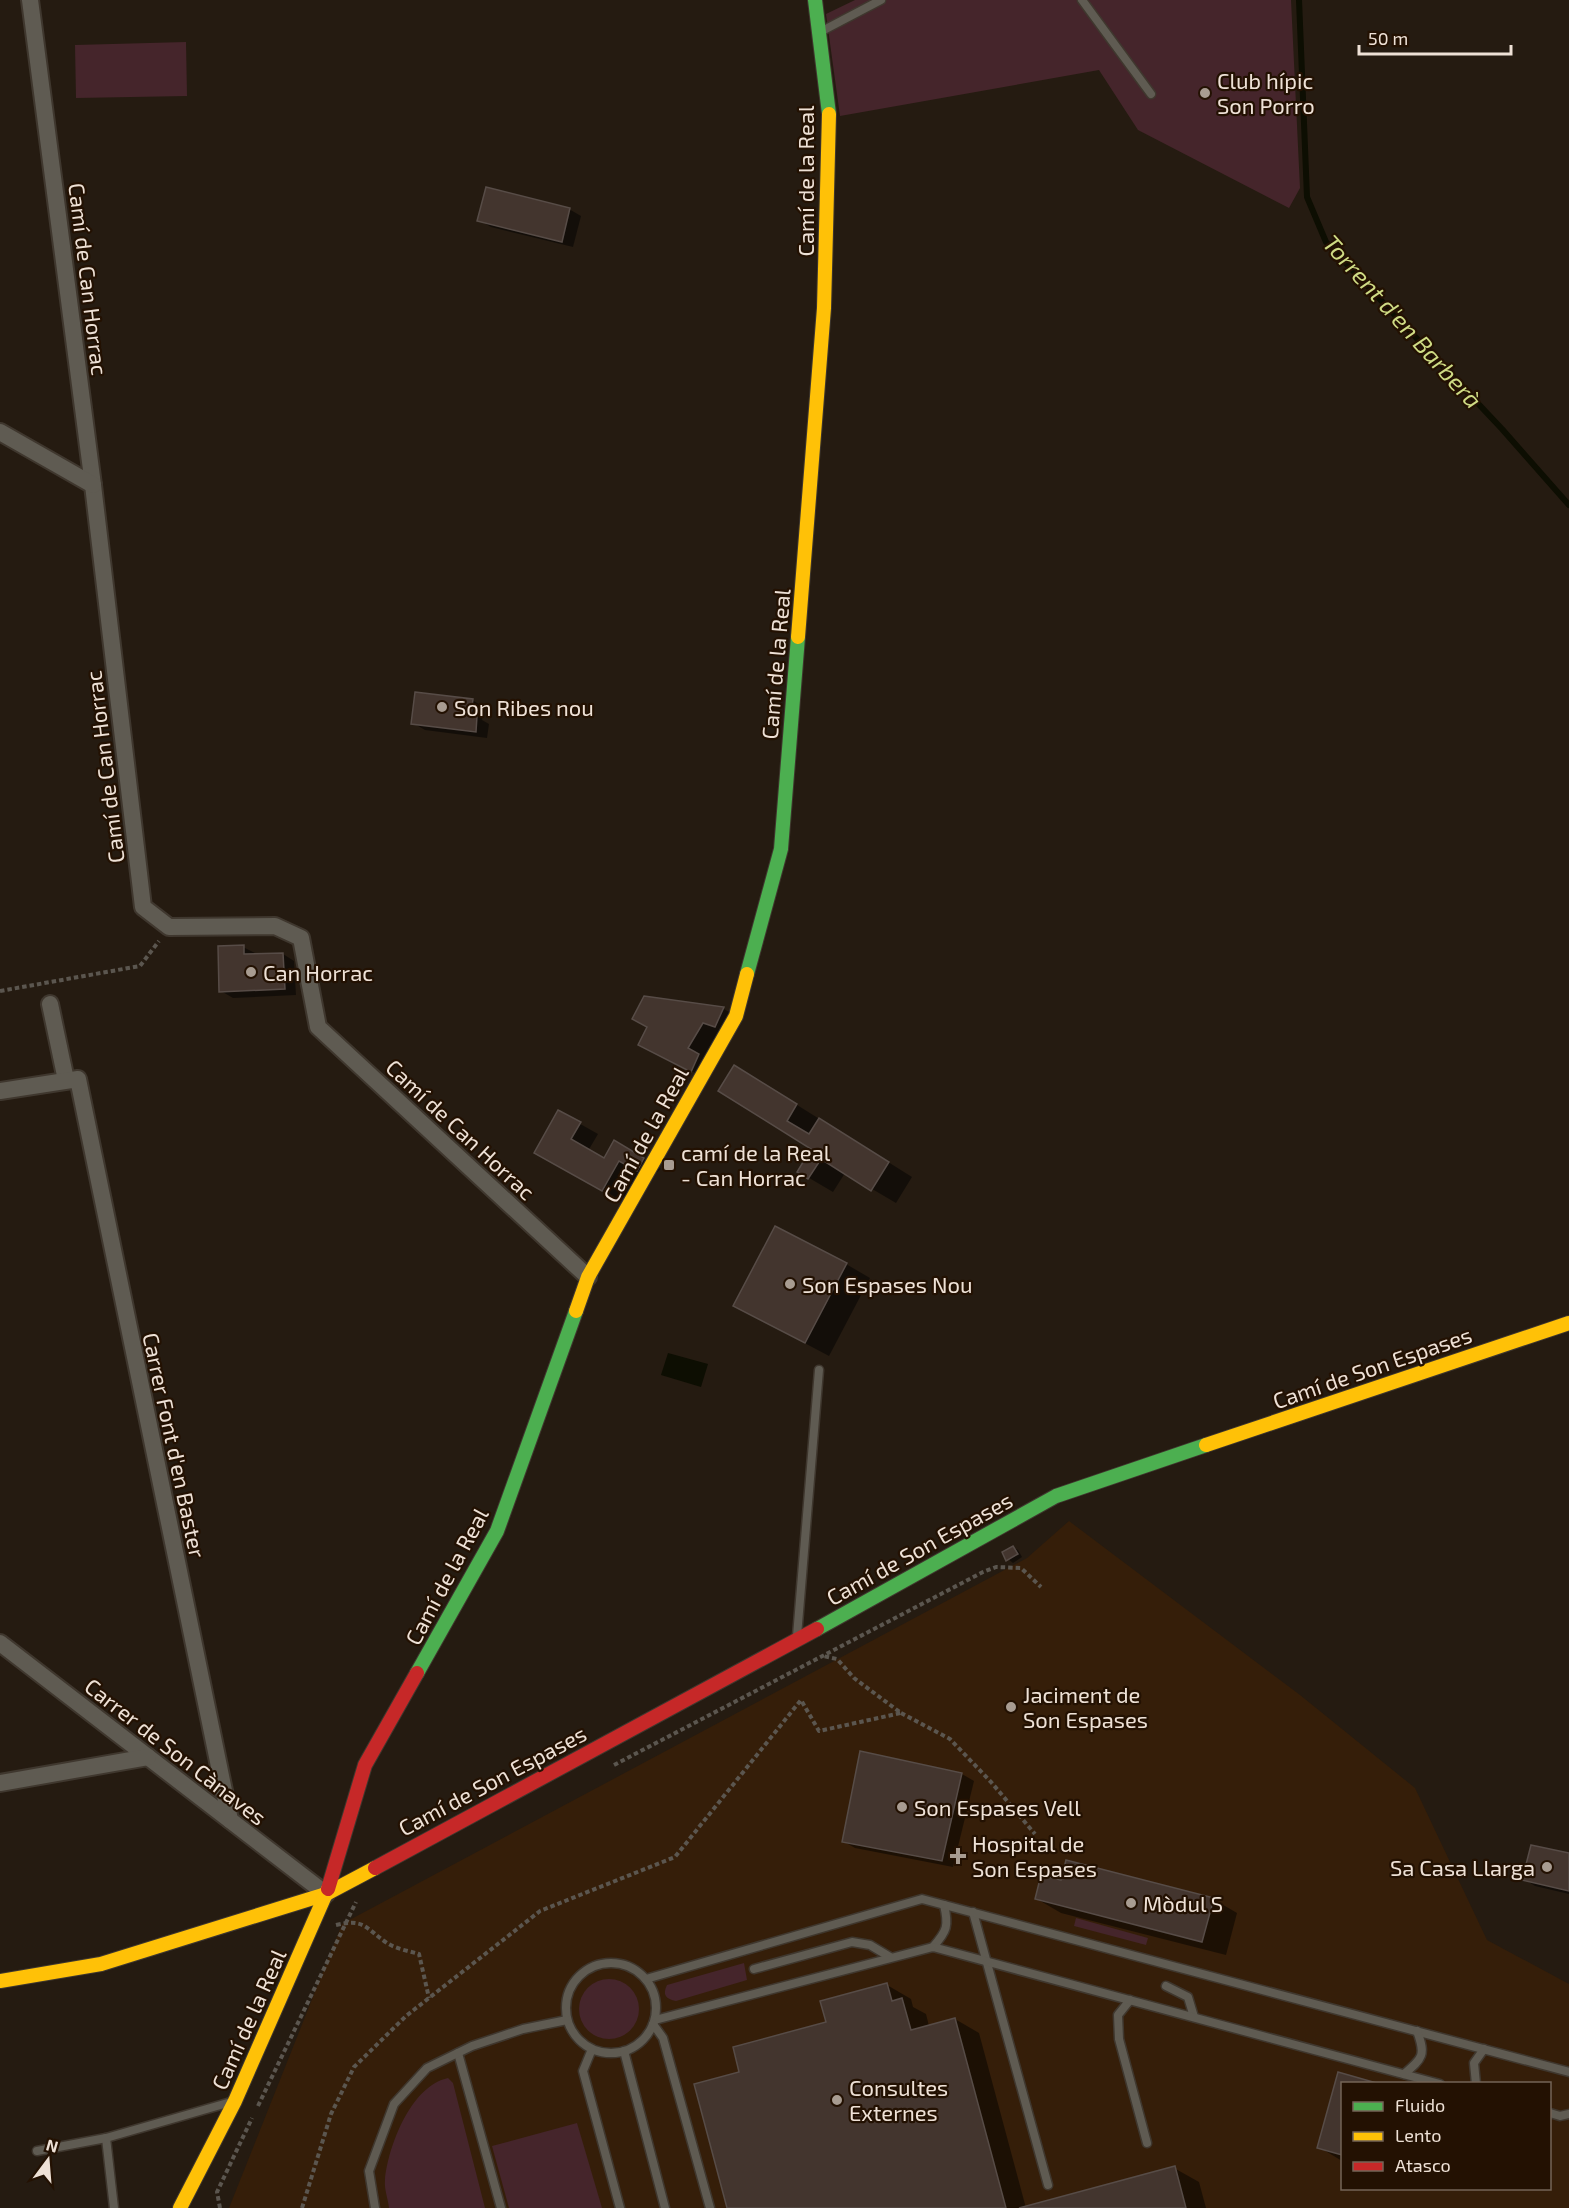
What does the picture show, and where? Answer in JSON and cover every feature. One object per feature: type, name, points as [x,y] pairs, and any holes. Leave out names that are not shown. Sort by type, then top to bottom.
[{"type":"street","name":"Camí de Can Horrac","points":[[30,0],[93,485],[143,907],[170,927],[275,926],[301,938],[318,1027],[588,1277]]},
{"type":"street","name":"Camí de la Real","points":[[180,2208],[235,2102],[326,1894],[365,1765],[497,1531],[588,1277],[736,1016],[781,849],[824,308],[829,114],[814,0]]},
{"type":"street","points":[[0,432],[93,485]]},
{"type":"street","name":"Carrer Font d'en Baster","points":[[50,1004],[72,1080],[230,1820]]},
{"type":"street","points":[[0,1091],[72,1080]]},
{"type":"street","name":"Camí de Son Espases","points":[[0,1981],[101,1964],[326,1894],[797,1640],[1056,1496],[1569,1323]]},
{"type":"street","name":"Carrer de Son Cànaves","points":[[0,1642],[326,1894]]},
{"type":"street","points":[[0,1783],[148,1757]]},
{"type":"lane","points":[[819,32],[881,0]]},
{"type":"lane","points":[[1082,0],[1151,94]]},
{"type":"lane","points":[[797,1640],[819,1370]]},
{"type":"lane","points":[[646,1979],[922,1899],[1569,2072]]},
{"type":"lane","points":[[933,1947],[945,1934],[947,1921],[944,1905]]},
{"type":"lane","points":[[973,1912],[1048,2185]]},
{"type":"lane","points":[[754,1969],[852,1942],[870,1945],[890,1957]]},
{"type":"lane","points":[[654,2022],[933,1947],[1433,2082]]},
{"type":"lane","points":[[605,1963],[620,1964],[634,1969],[646,1979],[653,1992],[656,2006],[654,2022],[648,2034],[638,2045],[613,2053],[592,2049],[572,2032],[567,2020],[566,2004],[570,1989],[578,1977],[590,1968],[605,1963]]},
{"type":"lane","points":[[1166,1986],[1188,1998],[1194,2017]]},
{"type":"lane","points":[[1130,2000],[1118,2015],[1119,2039],[1147,2143]]},
{"type":"lane","points":[[375,2208],[369,2171],[394,2104],[427,2068],[472,2046],[523,2029],[567,2020]]},
{"type":"lane","points":[[654,2022],[663,2038],[710,2208]]},
{"type":"lane","points":[[1404,2074],[1420,2061],[1424,2049],[1417,2031]]},
{"type":"lane","points":[[592,2049],[583,2071],[620,2208]]},
{"type":"lane","points":[[1476,2082],[1474,2063],[1484,2049]]},
{"type":"lane","points":[[624,2051],[665,2208]]},
{"type":"lane","points":[[458,2053],[501,2208]]},
{"type":"lane","points":[[37,2151],[106,2138],[235,2102]]},
{"type":"lane","points":[[1551,2113],[1560,2116],[1569,2114]]},
{"type":"lane","points":[[106,2138],[114,2208]]},
{"type":"path","points":[[0,991],[140,966],[170,927]]},
{"type":"path","points":[[610,1767],[996,1567],[1021,1568],[1041,1587]]},
{"type":"path","points":[[811,1632],[823,1657]]},
{"type":"path","points":[[823,1657],[837,1659],[854,1678],[901,1713],[950,1739],[991,1782],[1035,1834]]},
{"type":"path","points":[[302,2208],[331,2114],[354,2067],[406,2016],[540,1911],[675,1857],[801,1700],[819,1731],[901,1713]]},
{"type":"path","points":[[220,2208],[217,2192],[359,1897]]},
{"type":"path","points":[[315,1919],[333,1926],[346,1922],[365,1925],[388,1944],[419,1954],[429,1998]]},
{"type":"shaded area","name":"Club hípic Son Porro","points":[[855,0],[1291,0],[1300,188],[1289,208],[1138,130],[1099,70],[840,116],[826,14]]},
{"type":"shaded area","points":[[186,42],[187,96],[76,98],[75,45]]},
{"type":"shaded area","points":[[668,1353],[708,1364],[701,1387],[661,1375]]},
{"type":"shaded area","name":"Hospital de Son Espases","points":[[1069,1521],[1300,1695],[1415,1788],[1487,1940],[1569,1984],[1569,2208],[229,2208],[342,1924],[1027,1558]]},
{"type":"shaded area","points":[[1076,1918],[1148,1938],[1146,1945],[1074,1926]]},
{"type":"shaded area","points":[[744,1963],[747,1980],[676,2001],[667,1998],[665,1994],[667,1985]]},
{"type":"shaded area","points":[[609,1979],[626,1984],[634,1992],[639,2009],[634,2026],[626,2034],[609,2039],[592,2034],[584,2026],[579,2009],[584,1992],[592,1984]]},
{"type":"shaded area","points":[[448,2078],[453,2083],[485,2208],[389,2208],[385,2180],[396,2135],[413,2105],[423,2093],[435,2083]]},
{"type":"shaded area","points":[[577,2123],[602,2208],[509,2208],[492,2146]]},
{"type":"building","points":[[486,187],[570,208],[562,242],[477,221]]},
{"type":"building","name":"Son Ribes nou","points":[[415,692],[473,699],[471,715],[477,716],[476,732],[411,724]]},
{"type":"building","name":"Can Horrac","points":[[244,945],[244,954],[283,953],[285,989],[219,992],[218,946]]},
{"type":"building","points":[[644,996],[724,1007],[715,1027],[703,1023],[688,1048],[699,1054],[691,1072],[638,1045],[647,1027],[632,1019]]},
{"type":"building","points":[[734,1065],[797,1104],[787,1121],[809,1134],[819,1118],[889,1162],[871,1191],[821,1159],[808,1179],[797,1172],[811,1149],[718,1091]]},
{"type":"building","points":[[558,1110],[581,1122],[571,1139],[604,1158],[614,1140],[644,1158],[637,1171],[619,1161],[602,1191],[534,1153]]},
{"type":"building","name":"Son Espases Nou","points":[[775,1226],[847,1263],[805,1343],[733,1306]]},
{"type":"building","points":[[1013,1546],[1018,1554],[1006,1561],[1002,1552]]},
{"type":"building","name":"Son Espases Vell","points":[[860,1751],[962,1773],[942,1861],[842,1842]]},
{"type":"building","name":"Sa Casa Llarga","points":[[1531,1845],[1569,1853],[1569,1891],[1522,1880]]},
{"type":"building","name":"Mòdul S","points":[[1066,1860],[1214,1898],[1202,1942],[1035,1899],[1041,1875],[1061,1880]]},
{"type":"building","name":"Consultes Externes","points":[[887,1983],[892,2001],[902,1998],[911,2030],[955,2018],[1006,2208],[727,2208],[694,2084],[739,2072],[733,2047],[826,2022],[820,2001]]},
{"type":"building","points":[[1338,2072],[1373,2082],[1341,2082],[1341,2155],[1317,2148]]},
{"type":"building","points":[[1175,2166],[1186,2208],[1019,2208]]},
{"type":"waterway","name":"Torrent d'en Barberà","points":[[1299,0],[1307,197],[1326,242],[1502,429],[1569,505]]},
{"type":"traffic: fast","points":[[815,0],[829,114]]},
{"type":"traffic: fast","points":[[747,974],[781,849],[798,637]]},
{"type":"traffic: fast","points":[[417,1673],[497,1531],[576,1311]]},
{"type":"traffic: fast","points":[[817,1629],[1056,1496],[1206,1445]]},
{"type":"traffic: slow","points":[[798,637],[824,308],[829,114]]},
{"type":"traffic: slow","points":[[576,1311],[588,1277],[736,1016],[747,974]]},
{"type":"traffic: slow","points":[[1206,1445],[1569,1323]]},
{"type":"traffic: slow","points":[[0,1981],[101,1964],[326,1894],[375,1868]]},
{"type":"traffic: slow","points":[[180,2208],[235,2101],[328,1889]]},
{"type":"traffic: jam","points":[[375,1868],[817,1629]]},
{"type":"traffic: jam","points":[[328,1889],[365,1765],[417,1673]]},
{"type":"place","name":"Club hípic Son Porro","points":[[1205,93]]},
{"type":"place","name":"Son Ribes nou","points":[[442,707]]},
{"type":"place","name":"Can Horrac","points":[[251,972]]},
{"type":"place","name":"camí de la Real - Can Horrac","points":[[669,1165]]},
{"type":"place","name":"Son Espases Nou","points":[[790,1284]]},
{"type":"place","name":"Jaciment de Son Espases","points":[[1011,1707]]},
{"type":"place","name":"Son Espases Vell","points":[[902,1807]]},
{"type":"place","name":"Hospital de Son Espases","points":[[958,1856]]},
{"type":"place","name":"Sa Casa Llarga","points":[[1547,1867]]},
{"type":"place","name":"Mòdul S","points":[[1131,1903]]},
{"type":"place","name":"Consultes Externes","points":[[837,2100]]}]
